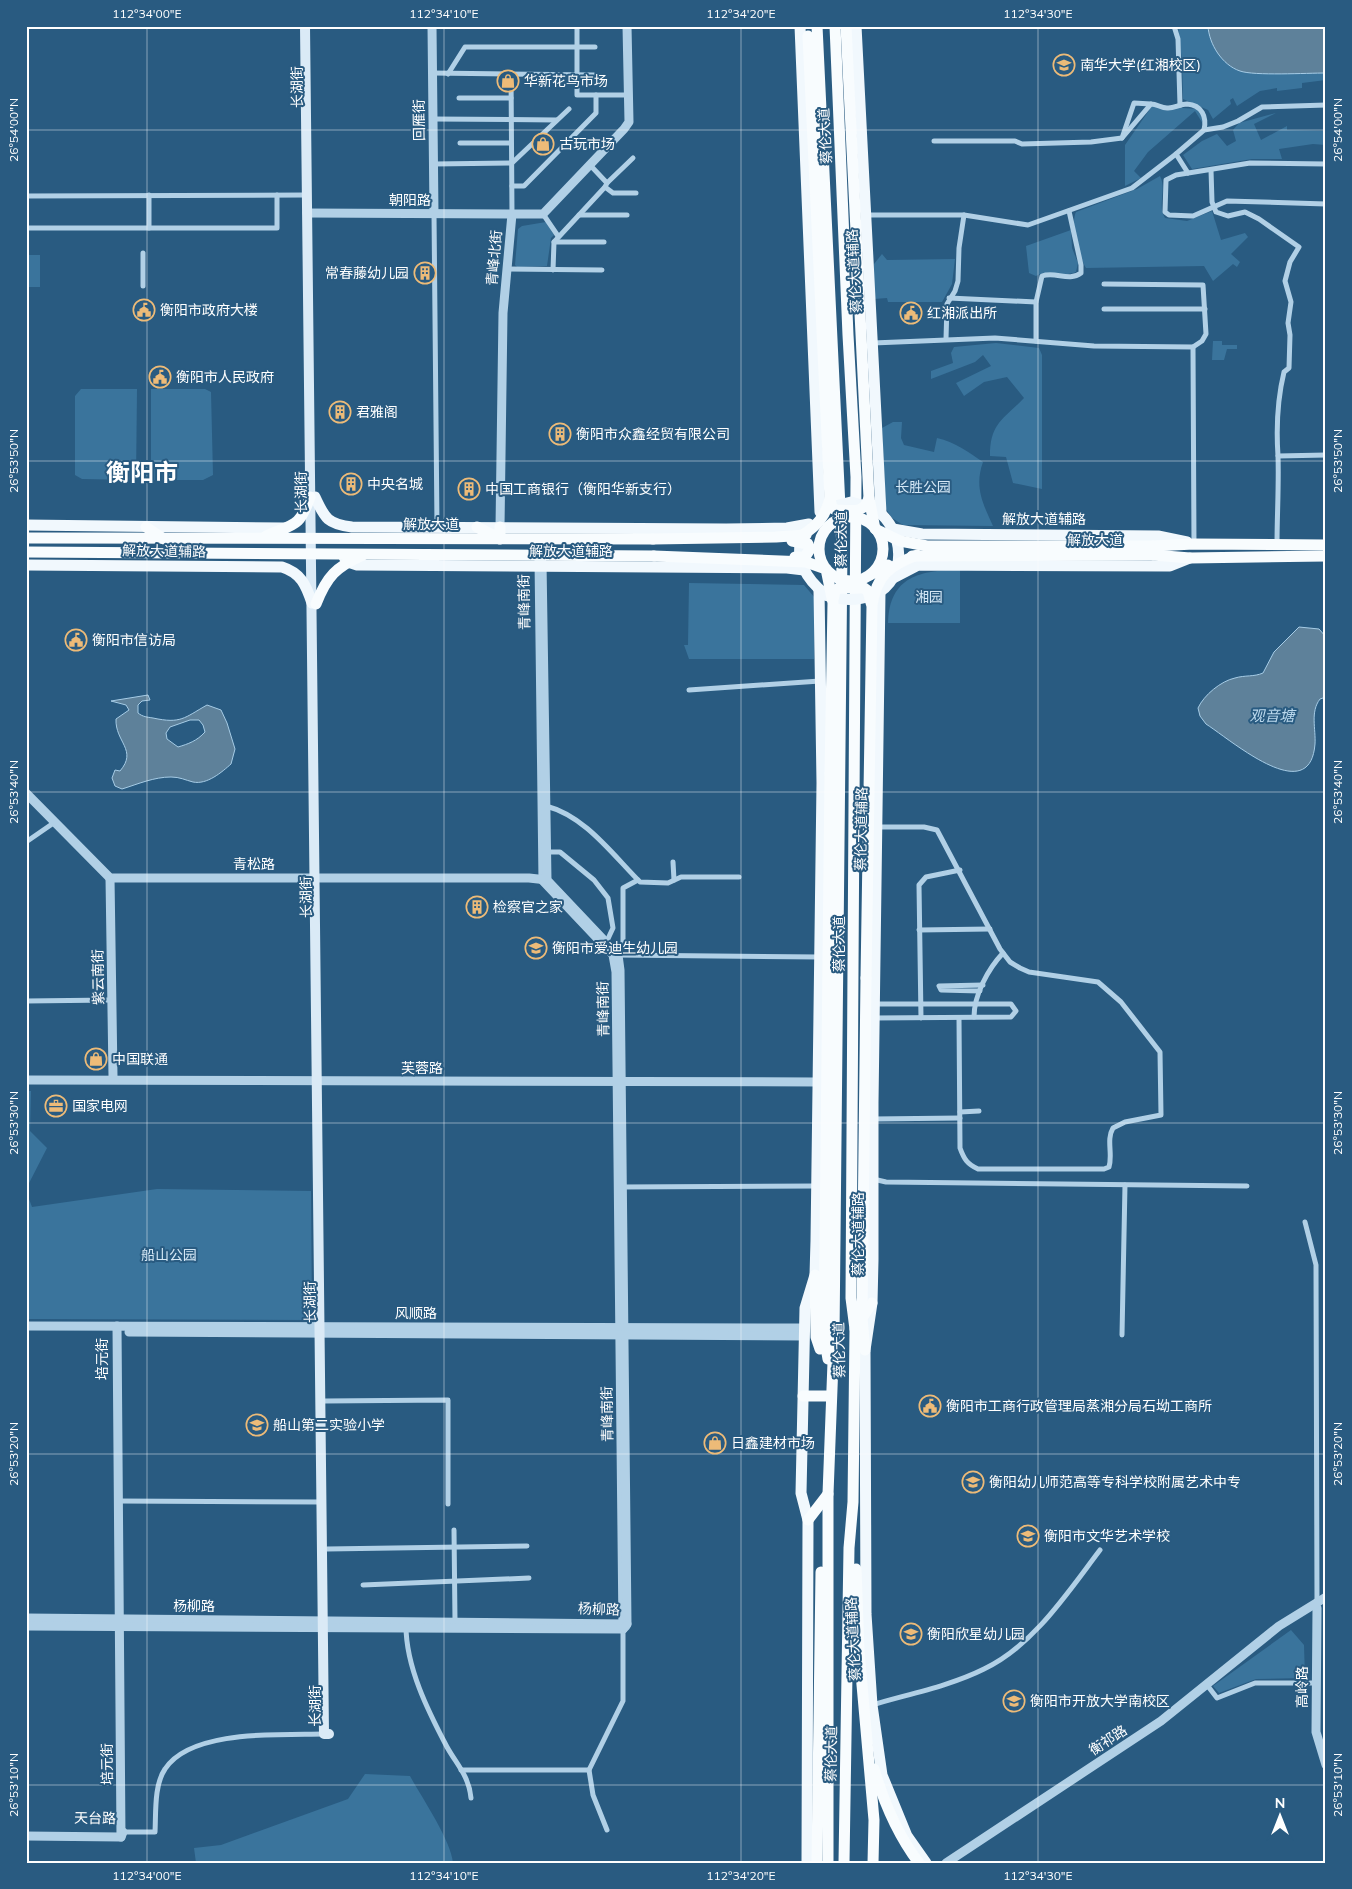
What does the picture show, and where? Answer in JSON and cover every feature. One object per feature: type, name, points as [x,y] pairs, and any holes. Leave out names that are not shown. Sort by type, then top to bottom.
[{"type":"highway","name":"蔡伦大道","points":[[817,26],[842,549],[834,1317],[828,1494],[828,1863]]},
{"type":"highway","name":"蔡伦大道","points":[[835,26],[856,477],[851,1298],[855,1328],[853,1502],[849,1548],[844,1863]]},
{"type":"highway","points":[[26,552],[313,553],[345,558],[365,554],[540,562],[654,556],[734,558],[806,562],[826,569],[842,580],[852,581],[870,575],[876,568],[883,551],[882,541],[875,529],[868,498],[846,26]]},
{"type":"highway","points":[[801,536],[818,524],[827,510],[808,31]]},
{"type":"highway","points":[[261,539],[296,523],[304,516],[313,497]]},
{"type":"highway","points":[[826,506],[836,510],[862,510],[866,507],[868,498]]},
{"type":"highway","points":[[868,498],[883,526],[900,541]]},
{"type":"highway","points":[[831,1379],[824,1336],[821,1229],[827,780],[827,594],[826,569],[821,560],[820,545],[825,530],[833,523],[842,519],[863,520],[875,529]]},
{"type":"highway","name":"解放大道","points":[[26,538],[313,539],[500,533],[653,539],[734,538],[801,536],[819,532],[833,523]]},
{"type":"highway","points":[[123,539],[143,527],[164,539]]},
{"type":"highway","points":[[477,527],[500,533]]},
{"type":"highway","name":"解放大道","points":[[875,529],[900,541],[927,546],[1154,550],[1190,558],[1326,556]]},
{"type":"highway","points":[[734,538],[805,542],[810,549],[805,557],[734,558]]},
{"type":"highway","name":"解放大道","points":[[870,575],[894,561],[917,556],[1154,550],[1194,544],[1326,545]]},
{"type":"highway","points":[[866,1350],[862,1318],[868,1260],[871,1002],[866,978],[876,597],[877,584],[881,576],[900,562],[917,556]]},
{"type":"highway","points":[[314,603],[324,582],[345,558]]},
{"type":"highway","points":[[791,561],[816,572],[827,594]]},
{"type":"highway","points":[[827,594],[839,588],[864,588],[876,597]]},
{"type":"highway","points":[[815,1275],[816,1337],[831,1379]]},
{"type":"highway","points":[[855,1328],[872,1304]]},
{"type":"highway","points":[[803,1396],[831,1396]]},
{"type":"highway","points":[[808,1520],[828,1494]]},
{"type":"highway","points":[[817,1863],[819,1603],[828,1494]]},
{"type":"highway","points":[[853,1502],[859,1651],[868,1708],[874,1768],[881,1793],[904,1841],[919,1863]]},
{"type":"highway","points":[[868,1708],[874,1820],[874,1863]]},
{"type":"highway","points":[[808,1764],[818,1754]]},
{"type":"highway","points":[[808,1779],[818,1792]]},
{"type":"main road","name":"长湖街","points":[[305,26],[307,195],[310,213]]},
{"type":"main road","name":"长湖街","points":[[310,26],[313,553],[325,1624],[329,1734],[324,1734]]},
{"type":"main road","points":[[800,26],[826,506]]},
{"type":"main road","name":"蔡伦大道辅路","points":[[856,26],[872,343],[877,511]]},
{"type":"main road","points":[[313,497],[324,516],[336,525],[352,527],[477,527]]},
{"type":"main road","points":[[827,780],[820,681],[827,594],[812,584],[804,570],[800,555],[802,538],[809,524],[826,506],[851,502],[877,511],[893,529],[898,541],[899,557],[893,578]]},
{"type":"main road","name":"解放大道辅路","points":[[500,533],[787,528],[809,524]]},
{"type":"main road","name":"解放大道辅路","points":[[26,525],[285,528]]},
{"type":"main road","name":"解放大道辅路","points":[[893,529],[922,534],[1158,536],[1194,544]]},
{"type":"main road","points":[[165,552],[176,566]]},
{"type":"main road","name":"解放大道辅路","points":[[345,558],[357,565],[540,562],[804,570]]},
{"type":"main road","points":[[876,597],[893,578],[918,564],[1170,566],[1190,558]]},
{"type":"main road","name":"解放大道辅路","points":[[26,565],[282,567],[296,573],[301,578],[314,603]]},
{"type":"main road","name":"蔡伦大道辅路","points":[[868,1179],[873,1119],[874,1018],[871,1002],[876,827],[876,597]]},
{"type":"main road","points":[[807,1863],[808,1520],[801,1493],[803,1396],[805,1308],[815,1275],[821,1229]]},
{"type":"main road","name":"蔡伦大道辅路","points":[[868,1260],[872,1304],[866,1350],[868,1708],[882,1776],[907,1836],[926,1863]]},
{"type":"main road","name":"长湖街","points":[[322,1330],[325,1401],[324,1502],[327,1549],[325,1624]]},
{"type":"street","name":"回雁街","points":[[432,26],[434,214]]},
{"type":"street","points":[[577,26],[577,95],[628,95]]},
{"type":"street","points":[[558,236],[542,214],[629,122],[627,26]]},
{"type":"street","points":[[1174,26],[1178,47],[1180,105]]},
{"type":"street","points":[[448,74],[465,47],[595,47]]},
{"type":"street","points":[[432,74],[594,74]]},
{"type":"street","points":[[511,74],[512,214]]},
{"type":"street","points":[[512,186],[524,186],[596,113],[596,95]]},
{"type":"street","points":[[458,98],[511,98]]},
{"type":"street","points":[[1122,138],[1134,103],[1151,104],[1166,108],[1187,104],[1203,110],[1206,124],[1204,130]]},
{"type":"street","points":[[934,141],[1015,141],[1022,144],[1091,142],[1122,138],[1151,104]]},
{"type":"street","points":[[866,215],[964,215],[1028,226],[1132,188],[1204,130],[1238,121],[1262,107],[1326,105]]},
{"type":"street","points":[[434,164],[512,164],[569,108]]},
{"type":"street","points":[[433,119],[557,120]]},
{"type":"street","points":[[460,143],[511,143]]},
{"type":"street","points":[[1176,154],[1188,173]]},
{"type":"street","points":[[553,270],[554,242],[558,236],[633,158]]},
{"type":"street","points":[[1326,164],[1250,164],[1188,173],[1166,180],[1166,215],[1193,216],[1227,201],[1326,204]]},
{"type":"street","points":[[590,165],[613,193],[636,193]]},
{"type":"street","points":[[1211,170],[1216,212],[1228,216],[1245,212],[1259,219],[1299,247],[1290,262],[1285,281],[1291,302],[1288,323],[1290,360],[1289,368],[1284,372],[1277,397],[1277,545]]},
{"type":"street","points":[[149,228],[150,195]]},
{"type":"street","points":[[26,228],[277,228],[277,195]]},
{"type":"street","points":[[26,196],[307,195]]},
{"type":"street","points":[[1036,341],[1036,302],[1042,276],[1052,274],[1070,277],[1081,273],[1081,264],[1069,211]]},
{"type":"street","name":"朝阳路","points":[[310,213],[512,214]]},
{"type":"street","points":[[434,214],[438,527]]},
{"type":"street","name":"青峰北街","points":[[500,533],[501,377],[512,214],[542,214]]},
{"type":"street","points":[[579,215],[627,215]]},
{"type":"street","points":[[946,339],[949,298],[955,292],[958,281],[959,248],[964,215]]},
{"type":"street","points":[[554,242],[604,242]]},
{"type":"street","points":[[143,254],[143,286]]},
{"type":"street","points":[[507,269],[602,270]]},
{"type":"street","points":[[872,343],[995,338],[1094,346],[1193,346],[1202,341],[1206,334],[1203,285],[1104,284]]},
{"type":"street","points":[[949,298],[1036,302]]},
{"type":"street","points":[[1104,310],[1205,309]]},
{"type":"street","points":[[1193,346],[1194,544]]},
{"type":"street","points":[[1278,456],[1326,455]]},
{"type":"street","name":"青峰南街","points":[[540,562],[547,852],[545,879]]},
{"type":"street","name":"青峰南街","points":[[540,562],[545,879]]},
{"type":"street","points":[[689,690],[820,681]]},
{"type":"street","points":[[26,793],[110,878]]},
{"type":"street","points":[[546,806],[564,811],[582,824],[638,880]]},
{"type":"street","points":[[26,842],[55,822]]},
{"type":"street","points":[[876,827],[924,827],[937,830],[1003,953],[1010,962],[1029,972],[1098,982],[1111,992],[1160,1052],[1162,1112],[1158,1117],[1125,1122],[1113,1128],[1110,1138],[1109,1167],[1104,1169],[978,1169],[971,1166],[962,1154],[959,1018]]},
{"type":"street","points":[[547,852],[560,852],[594,880],[608,898],[613,928],[606,943]]},
{"type":"street","points":[[673,862],[674,880]]},
{"type":"street","points":[[921,1018],[919,885],[921,880],[926,877],[960,870]]},
{"type":"street","points":[[616,955],[623,945],[623,888],[638,880],[668,882],[681,877],[739,877]]},
{"type":"street","name":"青松路","points":[[110,878],[545,879]]},
{"type":"street","name":"紫云南街","points":[[110,878],[113,1076]]},
{"type":"street","points":[[545,879],[616,955]]},
{"type":"street","points":[[545,879],[616,955],[824,957]]},
{"type":"street","points":[[919,930],[990,929]]},
{"type":"street","points":[[974,1018],[974,1004],[994,963],[1003,953]]},
{"type":"street","name":"青峰南街","points":[[616,955],[621,983],[624,1625]]},
{"type":"street","points":[[980,991],[941,990],[939,986],[983,985]]},
{"type":"street","points":[[26,1001],[112,1000]]},
{"type":"street","points":[[871,1002],[1011,1004],[1016,1011],[1011,1017],[874,1018]]},
{"type":"street","name":"芙蓉路","points":[[26,1080],[319,1084]]},
{"type":"street","name":"芙蓉路","points":[[26,1086],[319,1084],[823,1085]]},
{"type":"street","points":[[873,1119],[960,1115],[979,1111]]},
{"type":"street","points":[[868,1179],[886,1182],[1247,1186]]},
{"type":"street","points":[[1122,1335],[1125,1185]]},
{"type":"street","points":[[621,1187],[822,1186]]},
{"type":"street","points":[[1305,1222],[1316,1265],[1320,1605]]},
{"type":"street","name":"风顺路","points":[[26,1326],[117,1330]]},
{"type":"street","name":"培元街","points":[[117,1330],[122,1834]]},
{"type":"street","name":"风顺路","points":[[26,1332],[322,1330],[805,1332]]},
{"type":"street","points":[[325,1401],[448,1400],[448,1504]]},
{"type":"street","points":[[119,1501],[324,1502]]},
{"type":"street","points":[[454,1530],[454,1621]]},
{"type":"street","points":[[327,1549],[528,1546]]},
{"type":"street","points":[[868,1708],[985,1669],[1028,1638],[1043,1623],[1100,1550]]},
{"type":"street","points":[[362,1585],[529,1578]]},
{"type":"street","name":"衡祁路","points":[[946,1863],[1162,1721],[1282,1629],[1320,1605],[1326,1597]]},
{"type":"street","name":"高岭路","points":[[1320,1605],[1315,1683],[1316,1732],[1326,1765]]},
{"type":"street","name":"杨柳路","points":[[26,1618],[120,1622],[624,1625]]},
{"type":"street","name":"杨柳路","points":[[406,1624],[454,1621],[624,1625]]},
{"type":"street","name":"杨柳路","points":[[26,1626],[120,1622]]},
{"type":"street","points":[[406,1624],[406,1638],[418,1683],[434,1723],[470,1784],[471,1798]]},
{"type":"street","points":[[607,1830],[593,1795],[589,1770],[623,1701],[624,1625]]},
{"type":"street","points":[[1208,1686],[1217,1698],[1255,1684],[1315,1683]]},
{"type":"street","name":"衡祁路","points":[[952,1863],[1163,1724],[1208,1686]]},
{"type":"street","points":[[122,1834],[155,1832],[159,1784],[164,1769],[172,1760],[192,1748],[244,1735],[324,1734]]},
{"type":"street","points":[[461,1770],[589,1770]]},
{"type":"street","name":"天台路","points":[[26,1831],[122,1834]]},
{"type":"street","name":"天台路","points":[[26,1836],[122,1834]]},
{"type":"green space","points":[[1178,26],[1326,26],[1326,80],[1302,83],[1302,88],[1277,91],[1277,88],[1260,91],[1237,106],[1233,98],[1230,100],[1231,104],[1213,119],[1208,110],[1183,99],[1182,61]]},
{"type":"green space","points":[[1152,106],[1198,109],[1202,113],[1203,124],[1195,111],[1148,152],[1134,171],[1141,178],[1125,186],[1125,145]]},
{"type":"green space","points":[[1276,113],[1254,124],[1261,140],[1287,126],[1287,130],[1326,131],[1326,145],[1313,144],[1279,149],[1282,159],[1252,159],[1192,169],[1183,155],[1202,141],[1217,134],[1227,146],[1236,141],[1233,130],[1239,123]]},
{"type":"green space","points":[[1160,176],[1163,186],[1162,208],[1165,218],[1187,221],[1212,211],[1221,240],[1245,233],[1248,237],[1231,254],[1240,262],[1237,267],[1233,264],[1213,281],[1204,266],[1086,268],[1076,240],[1074,217],[1076,212],[1137,189]]},
{"type":"green space","points":[[546,222],[554,235],[551,238],[547,266],[517,267],[515,265],[518,229],[522,226]]},
{"type":"green space","points":[[1071,230],[1072,248],[1078,263],[1076,272],[1071,274],[1046,273],[1036,276],[1029,273],[1026,246]]},
{"type":"green space","points":[[882,254],[887,260],[955,259],[952,284],[942,302],[888,302],[887,298],[874,299],[874,264]]},
{"type":"green space","points":[[26,255],[40,255],[40,287],[26,287]]},
{"type":"green space","points":[[1213,341],[1222,341],[1222,345],[1237,345],[1237,349],[1227,349],[1224,360],[1212,360]]},
{"type":"green space","points":[[996,343],[1039,348],[1042,355],[1042,489],[1013,483],[1006,457],[990,456],[992,436],[995,429],[1004,417],[1024,398],[1007,377],[984,382],[964,396],[956,383],[991,366],[983,355],[975,362],[931,379],[931,371],[953,363],[951,353],[954,347]]},
{"type":"green space","points":[[81,389],[137,389],[136,480],[82,479],[75,475],[75,396]]},
{"type":"green space","points":[[151,389],[205,389],[211,392],[213,475],[203,480],[151,480]]},
{"type":"green space","name":"长胜公园","points":[[893,422],[902,422],[901,438],[904,445],[934,452],[937,438],[956,445],[983,462],[979,479],[981,495],[993,526],[903,525],[892,518],[886,509],[882,428]]},
{"type":"green space","name":"湘园","points":[[960,570],[960,623],[888,623],[894,595],[910,579],[920,574]]},
{"type":"green space","points":[[689,583],[804,585],[815,598],[814,659],[689,659],[684,645],[688,645]]},
{"type":"green space","points":[[26,1091],[31,1091],[30,1131],[47,1148],[26,1189]]},
{"type":"green space","name":"船山公园","points":[[157,1189],[311,1191],[312,1317],[308,1320],[26,1319],[26,1191],[32,1207]]},
{"type":"green space","points":[[1291,1630],[1304,1645],[1305,1678],[1256,1679],[1219,1693],[1213,1686]]},
{"type":"green space","points":[[365,1774],[410,1776],[442,1831],[453,1863],[196,1863],[194,1848],[221,1845],[348,1799]]},
{"type":"water","points":[[1208,26],[1326,26],[1326,73],[1268,74],[1240,71],[1222,59],[1211,40]]},
{"type":"water","name":"观音塘","points":[[1299,627],[1319,629],[1326,637],[1326,697],[1320,699],[1315,709],[1315,744],[1310,762],[1299,771],[1285,770],[1268,764],[1250,754],[1206,724],[1200,716],[1198,708],[1209,694],[1224,682],[1263,673],[1274,652]]},
{"type":"water","points":[[148,695],[150,700],[142,701],[138,705],[138,713],[145,717],[162,720],[182,719],[207,705],[221,710],[235,749],[231,764],[204,782],[165,777],[122,789],[115,786],[112,778],[115,770],[120,771],[127,757],[116,719],[129,710],[126,705],[111,701]],"holes":[[[190,720],[199,720],[205,732],[196,740],[178,747],[167,739],[166,733],[170,727]]]},
{"type":"place","name":"南华大学(红湘校区)","points":[[1064,65]]},
{"type":"place","name":"华新花鸟市场","points":[[508,81]]},
{"type":"place","name":"古玩市场","points":[[543,144]]},
{"type":"place","name":"常春藤幼儿园","points":[[425,273]]},
{"type":"place","name":"衡阳市政府大楼","points":[[144,310]]},
{"type":"place","name":"红湘派出所","points":[[911,313]]},
{"type":"place","name":"衡阳市人民政府","points":[[160,377]]},
{"type":"place","name":"君雅阁","points":[[340,412]]},
{"type":"place","name":"衡阳市众鑫经贸有限公司","points":[[560,434]]},
{"type":"place","name":"中央名城","points":[[351,484]]},
{"type":"place","name":"中国工商银行（衡阳华新支行）","points":[[469,489]]},
{"type":"place","name":"衡阳市信访局","points":[[76,640]]},
{"type":"place","name":"检察官之家","points":[[477,907]]},
{"type":"place","name":"衡阳市爱迪生幼儿园","points":[[536,948]]},
{"type":"place","name":"中国联通","points":[[96,1059]]},
{"type":"place","name":"国家电网","points":[[56,1106]]},
{"type":"place","name":"衡阳市工商行政管理局蒸湘分局石坳工商所","points":[[930,1406]]},
{"type":"place","name":"船山第二实验小学","points":[[257,1425]]},
{"type":"place","name":"日鑫建材市场","points":[[715,1443]]},
{"type":"place","name":"衡阳幼儿师范高等专科学校附属艺术中专","points":[[973,1482]]},
{"type":"place","name":"衡阳市文华艺术学校","points":[[1028,1536]]},
{"type":"place","name":"衡阳欣星幼儿园","points":[[911,1634]]},
{"type":"place","name":"衡阳市开放大学南校区","points":[[1014,1701]]},
{"type":"district","name":"衡阳市","points":[[142,472]]}]
